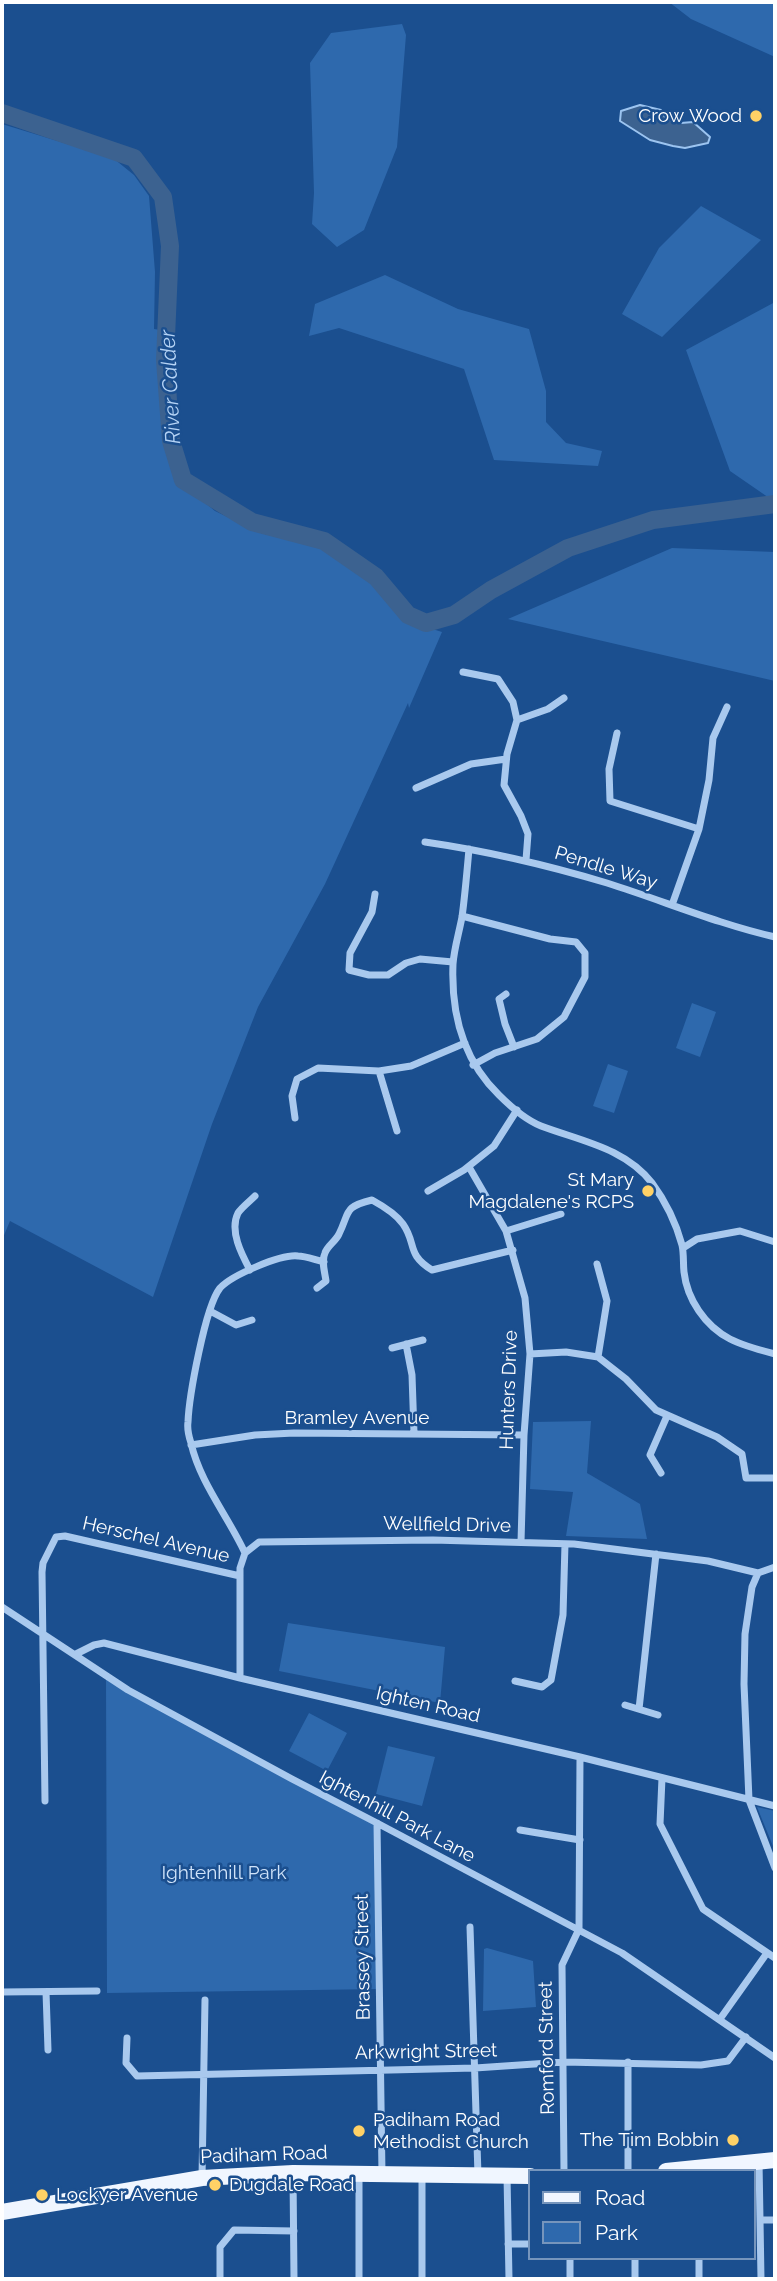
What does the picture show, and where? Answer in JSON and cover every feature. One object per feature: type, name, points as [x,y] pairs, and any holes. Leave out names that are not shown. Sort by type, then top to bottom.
[{"type":"main road","points":[[698,2169],[767,2160]]},
{"type":"main road","name":"Padiham Road","points":[[2,2212],[202,2178],[293,2173],[528,2176]]},
{"type":"street","points":[[463,672],[498,680],[513,702],[517,720],[506,759],[504,785],[528,834],[526,860]]},
{"type":"street","points":[[517,720],[548,709],[564,698]]},
{"type":"street","points":[[672,905],[697,831],[709,780],[713,738],[727,707]]},
{"type":"street","points":[[617,733],[609,769],[610,801],[697,831]]},
{"type":"street","points":[[416,788],[471,764],[506,759]]},
{"type":"street","name":"Pendle Way","points":[[425,842],[526,860],[609,884],[739,929],[775,937]]},
{"type":"street","points":[[469,849],[462,916],[453,962],[456,1021],[473,1065],[486,1083],[539,1125],[577,1137],[626,1158],[651,1182],[671,1213],[683,1248],[685,1281],[691,1298],[704,1317],[716,1330],[730,1339],[775,1354]]},
{"type":"street","points":[[375,894],[372,912],[350,953],[349,970],[369,975],[388,975],[406,963],[420,959],[453,962]]},
{"type":"street","points":[[462,916],[550,939],[576,942],[585,953],[585,977],[564,1017],[537,1039],[473,1065]]},
{"type":"street","points":[[506,994],[499,999],[514,1047]]},
{"type":"street","points":[[295,1118],[292,1096],[297,1079],[318,1068],[379,1071],[411,1066],[465,1043]]},
{"type":"street","points":[[379,1071],[397,1131]]},
{"type":"street","points":[[428,1191],[468,1167],[494,1146],[517,1110]]},
{"type":"street","name":"Hunters Drive","points":[[468,1167],[506,1231],[525,1298],[530,1354],[523,1435],[521,1542]]},
{"type":"street","points":[[250,1270],[240,1250],[236,1233],[238,1214],[255,1196]]},
{"type":"street","points":[[317,1288],[327,1281],[324,1253],[340,1234],[345,1213],[358,1203],[372,1200],[384,1206],[403,1224],[418,1262],[432,1270],[513,1250]]},
{"type":"street","points":[[506,1231],[561,1214]]},
{"type":"street","points":[[683,1248],[697,1239],[740,1231],[775,1242]]},
{"type":"street","points":[[240,1678],[240,1576],[245,1553],[233,1525],[198,1467],[191,1446],[187,1424],[195,1368],[210,1311],[221,1288],[267,1261],[296,1255],[324,1262]]},
{"type":"street","points":[[597,1264],[607,1301],[598,1357]]},
{"type":"street","points":[[210,1311],[236,1325],[252,1320]]},
{"type":"street","points":[[392,1348],[423,1340]]},
{"type":"street","points":[[406,1344],[412,1375],[414,1433]]},
{"type":"street","points":[[530,1354],[566,1352],[598,1357],[626,1379],[656,1410],[718,1437],[742,1454],[746,1478],[775,1478]]},
{"type":"street","points":[[661,1473],[650,1455],[667,1416]]},
{"type":"street","name":"Bramley Avenue","points":[[191,1446],[255,1435],[294,1433],[523,1435]]},
{"type":"street","name":"Herschel Avenue","points":[[42,1632],[43,1563],[54,1539],[65,1536],[240,1576]]},
{"type":"street","name":"Wellfield Drive","points":[[245,1553],[258,1542],[521,1542],[656,1554],[708,1561],[758,1573]]},
{"type":"street","points":[[515,1681],[542,1687],[551,1680],[563,1615],[565,1544]]},
{"type":"street","points":[[639,1709],[656,1554]]},
{"type":"street","points":[[775,1567],[758,1573],[752,1587],[745,1634],[744,1684],[749,1800],[775,1868]]},
{"type":"street","name":"Ightenhill Park Lane","points":[[2,1607],[128,1690],[622,1953],[775,2058]]},
{"type":"street","points":[[42,1632],[45,1801]]},
{"type":"street","name":"Ighten Road","points":[[76,1654],[104,1643],[775,1806]]},
{"type":"street","points":[[625,1705],[658,1715]]},
{"type":"street","points":[[579,1930],[580,1757]]},
{"type":"street","points":[[662,1778],[660,1824],[703,1909],[775,1958]]},
{"type":"street","name":"Brassey Street","points":[[377,1823],[382,2174]]},
{"type":"street","points":[[520,1830],[580,1840]]},
{"type":"street","points":[[470,1927],[478,2176]]},
{"type":"street","name":"Romford Street","points":[[564,2169],[562,1965],[579,1930]]},
{"type":"street","points":[[720,2019],[767,1953]]},
{"type":"street","points":[[2,1992],[97,1991]]},
{"type":"street","points":[[46,1992],[48,2050]]},
{"type":"street","points":[[202,2178],[205,2000]]},
{"type":"street","name":"Arkwright Street","points":[[127,2038],[126,2063],[137,2076],[381,2068],[475,2068],[564,2062],[701,2065],[728,2061],[746,2037]]},
{"type":"street","points":[[628,2062],[628,2169]]},
{"type":"street","points":[[761,2279],[758,2247],[767,2160]]},
{"type":"street","points":[[293,2173],[293,2279]]},
{"type":"street","points":[[359,2174],[359,2279]]},
{"type":"street","points":[[422,2176],[422,2279]]},
{"type":"street","points":[[507,2176],[509,2279]]},
{"type":"street","points":[[761,2220],[775,2220]]},
{"type":"street","points":[[220,2279],[220,2247],[234,2230],[293,2231]]},
{"type":"street","points":[[508,2244],[528,2244]]},
{"type":"street","points":[[570,2260],[570,2279]]},
{"type":"street","points":[[635,2260],[635,2279]]},
{"type":"street","points":[[699,2260],[699,2279]]},
{"type":"green space","points":[[669,2],[775,2],[775,57],[691,19]]},
{"type":"green space","points":[[402,24],[406,35],[397,147],[364,230],[337,247],[312,224],[314,193],[310,63],[331,33]]},
{"type":"green space","points":[[2,124],[113,158],[134,175],[149,196],[155,272],[154,329],[161,330],[171,460],[180,482],[215,511],[261,533],[329,550],[375,583],[407,621],[442,632],[325,884],[258,1007],[212,1124],[153,1297],[10,1221],[2,1240]]},
{"type":"green space","points":[[701,206],[761,240],[662,337],[622,314],[659,248]]},
{"type":"green space","points":[[385,275],[458,309],[529,329],[546,391],[546,422],[566,443],[602,451],[598,466],[494,460],[464,369],[339,328],[309,336],[315,304]]},
{"type":"green space","points":[[775,302],[775,502],[730,471],[686,350]]},
{"type":"green space","points":[[672,548],[775,552],[775,681],[508,619]]},
{"type":"green space","points":[[692,1003],[716,1012],[700,1057],[676,1048]]},
{"type":"green space","points":[[608,1064],[628,1071],[614,1113],[593,1106]]},
{"type":"green space","points":[[591,1421],[587,1473],[640,1504],[647,1539],[566,1536],[573,1492],[530,1489],[533,1422]]},
{"type":"green space","points":[[288,1623],[445,1647],[440,1703],[279,1671]]},
{"type":"green space","name":"Ightenhill Park","points":[[106,1677],[377,1823],[380,1989],[107,1993]]},
{"type":"green space","points":[[309,1713],[347,1733],[327,1771],[289,1751]]},
{"type":"green space","points":[[388,1746],[435,1757],[422,1806],[376,1794]]},
{"type":"green space","points":[[757,1807],[775,1811],[775,1851]]},
{"type":"green space","points":[[484,1949],[533,1961],[536,2007],[483,2011]]},
{"type":"shaded area","points":[[640,105],[661,110],[666,119],[681,123],[693,122],[710,137],[708,143],[685,148],[650,140],[620,121],[621,111]]},
{"type":"waterway","name":"River Calder","points":[[2,113],[134,158],[163,197],[170,246],[165,360],[171,441],[183,480],[252,522],[324,541],[376,577],[408,615],[426,623],[454,615],[491,590],[568,548],[653,520],[775,504]]},
{"type":"place","name":"Crow Wood","points":[[756,116]]},
{"type":"place","name":"St Mary Magdalene's RCPS","points":[[648,1191]]},
{"type":"place","name":"Padiham Road Methodist Church","points":[[359,2131]]},
{"type":"place","name":"The Tim Bobbin","points":[[733,2140]]},
{"type":"place","name":"Dugdale Road","points":[[215,2185]]},
{"type":"place","name":"Lockyer Avenue","points":[[42,2195]]}]
